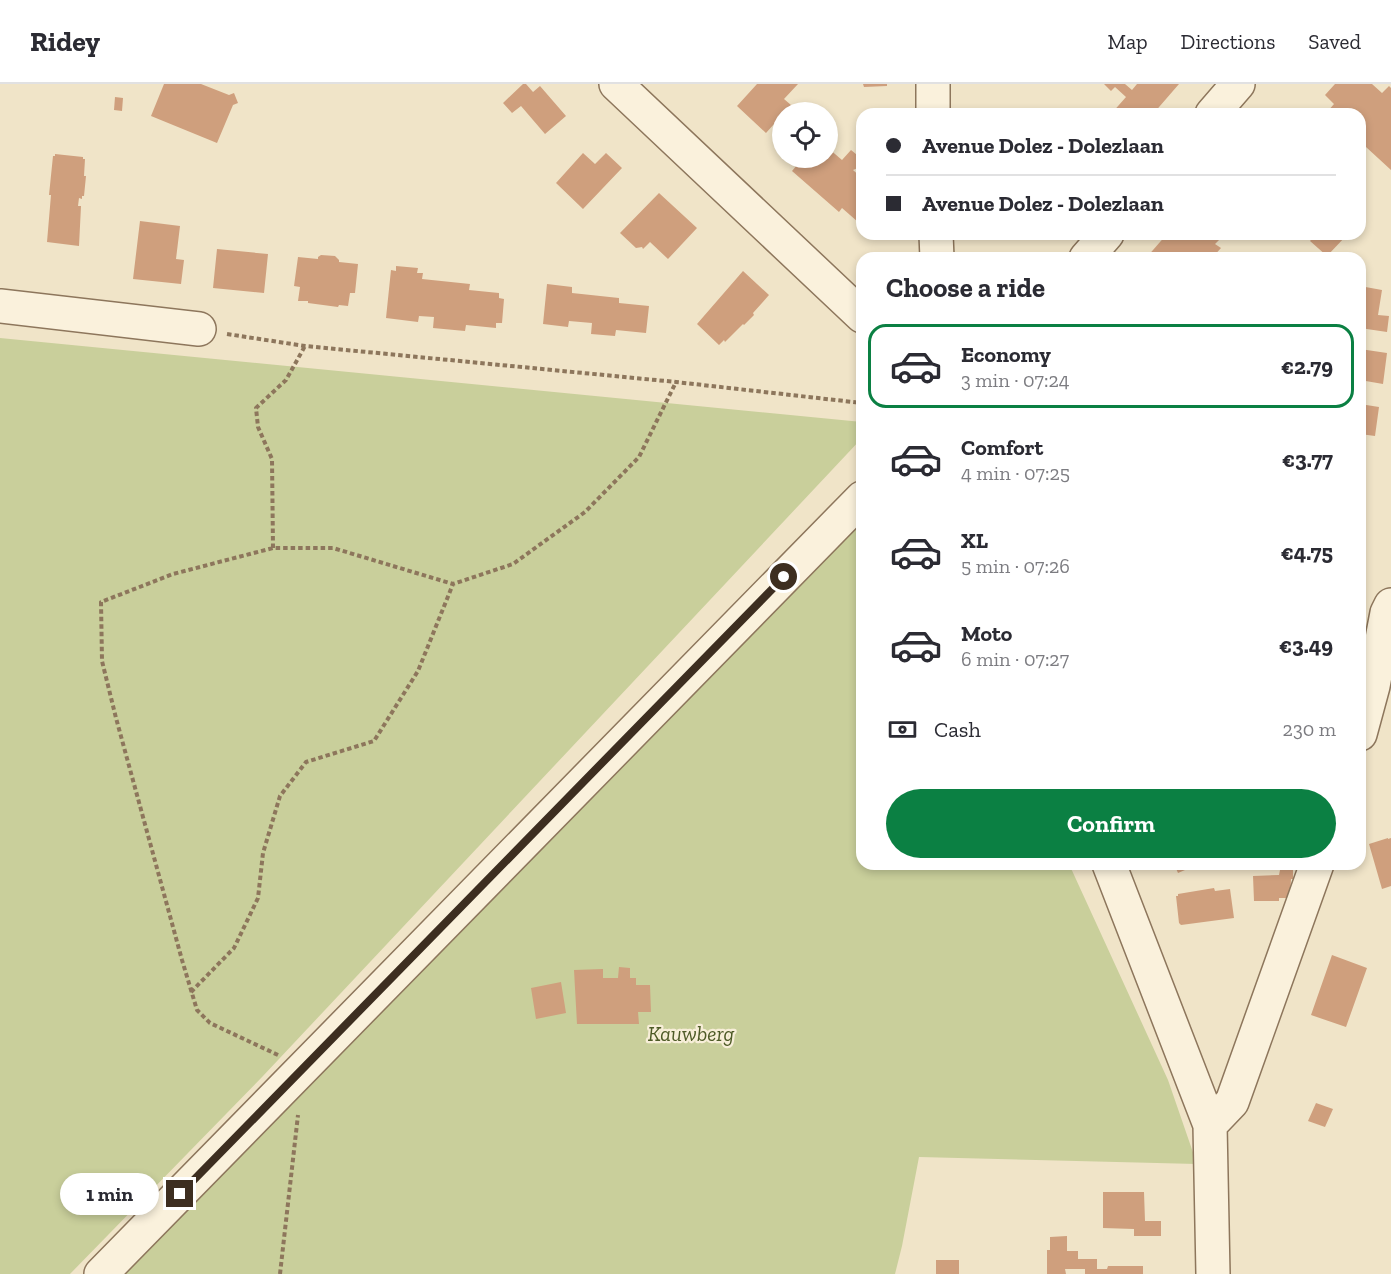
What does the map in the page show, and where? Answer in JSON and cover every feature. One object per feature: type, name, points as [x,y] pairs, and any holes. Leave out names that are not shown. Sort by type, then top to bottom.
[{"type":"street","points":[[616,84],[856,310]]},
{"type":"street","points":[[933,84],[933,108]]},
{"type":"street","points":[[1217,108],[1238,84]]},
{"type":"street","points":[[1091,252],[1102,240]]},
{"type":"street","points":[[0,306],[199,330]]},
{"type":"street","points":[[101,1274],[856,504]]},
{"type":"street","points":[[1366,712],[1387,613],[1391,605]]},
{"type":"street","points":[[1111,870],[1210,1125],[1213,1274]]},
{"type":"street","points":[[1210,1125],[1232,1102],[1315,870]]},
{"type":"path","points":[[199,330],[305,346],[676,382],[856,402]]},
{"type":"path","points":[[273,548],[272,459],[258,427],[256,408],[286,380],[305,346]]},
{"type":"path","points":[[280,1274],[301,1096],[296,1076],[282,1057],[210,1023],[197,1010],[102,660],[101,602],[173,574],[273,548],[333,548],[453,584],[513,564],[585,512],[639,457],[676,382]]},
{"type":"path","points":[[191,992],[234,948],[258,898],[263,852],[280,796],[306,762],[374,741],[418,671],[453,584]]},
{"type":"green space","points":[[0,338],[856,421],[856,444],[263,1076],[70,1274],[0,1274]]},
{"type":"green space","name":"Kauwberg","points":[[856,516],[856,870],[1072,870],[1168,1080],[1197,1164],[919,1157],[895,1274],[114,1274]]},
{"type":"building","points":[[164,84],[201,84],[229,95],[234,93],[238,103],[233,105],[217,143],[151,116]]},
{"type":"building","points":[[523,84],[526,84],[533,92],[540,86],[566,116],[545,134],[521,106],[512,113],[503,103]]},
{"type":"building","points":[[757,84],[798,84],[784,99],[788,102],[772,102],[772,126],[766,133],[737,106]]},
{"type":"building","points":[[863,84],[887,84],[887,86],[864,87]]},
{"type":"building","points":[[1104,84],[1125,84],[1132,90],[1137,84],[1179,84],[1158,108],[1116,108],[1126,97],[1115,87],[1111,91]]},
{"type":"building","points":[[1335,84],[1372,84],[1382,93],[1389,86],[1391,88],[1391,170],[1366,147],[1366,108],[1330,108],[1334,104],[1325,95]]},
{"type":"building","points":[[115,97],[123,98],[122,111],[114,110]]},
{"type":"building","points":[[851,150],[856,154],[856,169],[853,170],[856,173],[856,220],[842,208],[839,212],[792,171],[794,168],[838,168],[838,157],[842,160]]},
{"type":"building","points":[[583,153],[595,164],[606,153],[622,168],[583,209],[556,183]]},
{"type":"building","points":[[55,154],[85,159],[84,196],[82,199],[79,198],[78,206],[81,206],[79,246],[47,242],[51,195],[49,195]]},
{"type":"building","points":[[659,193],[697,228],[668,259],[650,242],[643,249],[642,247],[636,248],[620,233]]},
{"type":"building","points":[[140,221],[180,226],[176,259],[184,260],[181,284],[133,279]]},
{"type":"building","points":[[1162,240],[1219,240],[1215,244],[1221,248],[1217,252],[1151,252]]},
{"type":"building","points":[[1342,240],[1331,252],[1322,252],[1310,241]]},
{"type":"building","points":[[217,249],[268,254],[264,293],[213,288]]},
{"type":"building","points":[[321,255],[335,256],[339,262],[358,264],[355,293],[350,293],[348,306],[339,305],[338,307],[298,301],[300,287],[294,286],[298,257],[318,259]]},
{"type":"building","points":[[396,266],[418,268],[417,273],[423,273],[422,279],[470,284],[469,290],[499,293],[499,298],[504,299],[502,323],[496,323],[496,328],[466,325],[465,331],[433,328],[434,317],[419,316],[418,322],[386,318],[391,270],[396,271]]},
{"type":"building","points":[[743,271],[769,295],[744,325],[719,345],[697,324]]},
{"type":"building","points":[[547,284],[572,287],[572,293],[619,298],[619,303],[649,306],[646,333],[616,330],[615,336],[591,334],[592,323],[569,321],[568,327],[543,324]]},
{"type":"building","points":[[1366,287],[1382,290],[1378,315],[1389,316],[1387,332],[1366,329]]},
{"type":"building","points":[[1366,350],[1387,353],[1383,384],[1366,381]]},
{"type":"building","points":[[1366,405],[1379,407],[1375,436],[1366,435]]},
{"type":"building","points":[[1391,838],[1391,886],[1382,889],[1369,844]]},
{"type":"building","points":[[1280,870],[1293,870],[1290,898],[1279,898],[1279,901],[1254,901],[1253,876],[1279,875]]},
{"type":"building","points":[[1214,888],[1215,891],[1230,889],[1234,918],[1181,925],[1176,896]]},
{"type":"building","points":[[1332,955],[1367,968],[1346,1027],[1311,1015]]},
{"type":"building","points":[[619,967],[630,968],[630,978],[636,978],[636,985],[650,985],[651,1012],[638,1012],[639,1024],[577,1024],[574,970],[603,969],[603,978],[618,978]]},
{"type":"building","points":[[561,982],[566,1013],[536,1019],[531,988]]},
{"type":"building","points":[[1316,1103],[1333,1109],[1325,1127],[1308,1121]]},
{"type":"building","points":[[1103,1192],[1144,1192],[1145,1221],[1161,1221],[1161,1236],[1134,1236],[1134,1229],[1103,1228]]},
{"type":"building","points":[[1067,1236],[1067,1251],[1078,1251],[1078,1259],[1097,1259],[1097,1269],[1107,1269],[1108,1266],[1143,1266],[1143,1274],[1085,1274],[1085,1269],[1065,1269],[1066,1274],[1047,1274],[1047,1250],[1050,1250],[1050,1237]]},
{"type":"building","points":[[936,1260],[959,1260],[959,1274],[936,1274]]},
{"type":"route","points":[[180,1194],[784,577]]}]
